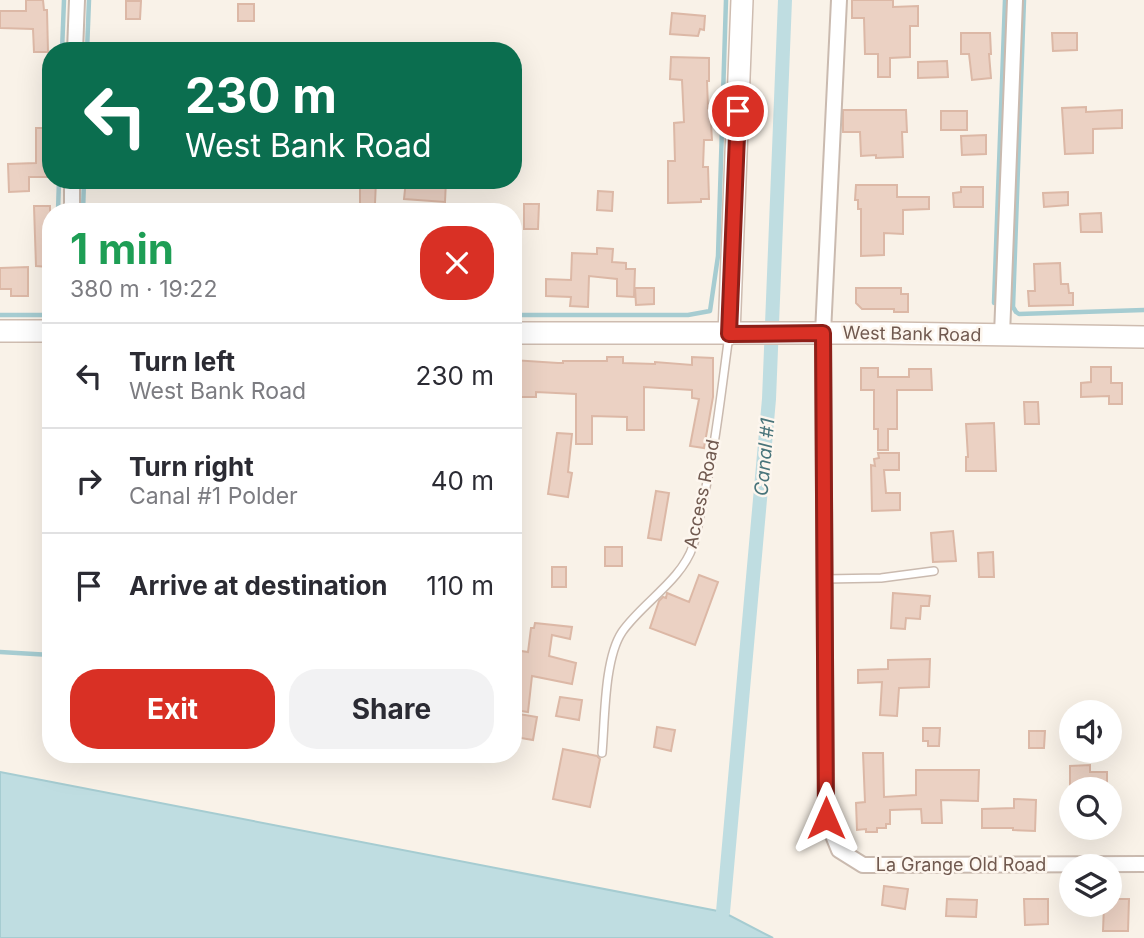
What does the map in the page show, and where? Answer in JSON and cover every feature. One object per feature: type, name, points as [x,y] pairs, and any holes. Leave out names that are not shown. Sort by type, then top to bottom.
[{"type":"street","points":[[75,42],[77,0]]},
{"type":"street","points":[[738,334],[742,0]]},
{"type":"street","name":"La Grange Old Road","points":[[839,0],[816,333],[825,579],[826,818],[839,850],[863,865],[1144,864]]},
{"type":"street","points":[[1002,335],[1015,0]]},
{"type":"street","points":[[0,331],[42,331]]},
{"type":"street","name":"West Bank Road","points":[[522,333],[1144,337]]},
{"type":"lane","name":"Access Road","points":[[602,753],[609,666],[616,643],[627,625],[679,571],[693,546],[738,334]]},
{"type":"lane","points":[[825,579],[881,578],[934,571]]},
{"type":"water","points":[[0,772],[723,912],[773,938],[0,938]]},
{"type":"building","points":[[26,0],[43,0],[44,10],[47,10],[48,42],[42,42],[42,52],[34,52],[33,29],[0,28],[0,11],[26,11]]},
{"type":"building","points":[[852,0],[893,0],[893,7],[918,6],[918,26],[910,26],[910,57],[890,58],[890,77],[878,77],[878,54],[865,54],[864,18],[852,18]]},
{"type":"building","points":[[126,1],[141,1],[140,19],[126,19]]},
{"type":"building","points":[[238,4],[254,4],[254,21],[238,21]]},
{"type":"building","points":[[672,13],[705,16],[704,30],[700,29],[698,36],[670,34]]},
{"type":"building","points":[[961,33],[990,33],[991,78],[972,80],[969,54],[961,54]]},
{"type":"building","points":[[1052,33],[1077,33],[1077,50],[1053,51]]},
{"type":"building","points":[[671,57],[709,58],[707,81],[712,140],[704,140],[703,167],[708,167],[709,199],[701,199],[701,202],[668,203],[668,161],[675,161],[674,123],[684,122],[682,80],[670,79]]},
{"type":"building","points":[[947,61],[948,77],[918,78],[918,62]]},
{"type":"building","points":[[1086,107],[1086,112],[1122,110],[1122,128],[1093,129],[1093,153],[1065,154],[1062,108]]},
{"type":"building","points":[[843,110],[906,110],[907,132],[902,132],[903,157],[861,156],[860,132],[843,132]]},
{"type":"building","points":[[941,111],[967,111],[967,130],[941,130]]},
{"type":"building","points":[[36,128],[42,128],[42,177],[29,177],[29,191],[9,192],[8,164],[36,163]]},
{"type":"building","points":[[986,135],[986,154],[962,155],[961,136]]},
{"type":"building","points":[[856,185],[897,185],[897,197],[929,197],[929,209],[903,210],[903,234],[884,233],[884,255],[861,256],[861,209],[858,209],[858,200],[855,200]]},
{"type":"building","points":[[961,187],[983,187],[983,207],[954,207],[953,193],[961,192]]},
{"type":"building","points":[[360,189],[376,189],[375,203],[360,203]]},
{"type":"building","points":[[405,189],[446,189],[445,202],[404,199]]},
{"type":"building","points":[[598,191],[613,192],[612,211],[597,210]]},
{"type":"building","points":[[1068,192],[1068,205],[1044,207],[1043,193]]},
{"type":"building","points":[[524,204],[539,204],[538,229],[524,229]]},
{"type":"building","points":[[34,206],[42,206],[42,266],[36,266]]},
{"type":"building","points":[[1101,213],[1102,232],[1081,232],[1080,214]]},
{"type":"building","points":[[597,248],[613,249],[612,262],[626,263],[626,269],[635,269],[634,297],[617,296],[617,279],[589,276],[588,307],[570,306],[571,297],[546,296],[546,279],[571,280],[572,253],[597,254]]},
{"type":"building","points":[[1060,263],[1061,284],[1068,284],[1069,293],[1073,293],[1073,305],[1029,306],[1028,291],[1035,291],[1034,264]]},
{"type":"building","points":[[28,267],[28,296],[11,296],[11,289],[0,289],[0,268]]},
{"type":"building","points":[[635,288],[654,288],[654,304],[636,305]]},
{"type":"building","points":[[856,288],[901,288],[901,294],[908,294],[908,312],[862,309],[856,303]]},
{"type":"building","points":[[607,357],[623,357],[623,363],[692,365],[692,357],[713,358],[713,397],[704,448],[690,446],[699,399],[692,398],[692,390],[644,387],[644,430],[627,430],[627,417],[592,416],[592,444],[576,444],[576,394],[536,392],[536,397],[522,397],[522,361],[563,363],[607,361]]},
{"type":"building","points":[[1091,367],[1111,367],[1111,383],[1122,383],[1122,404],[1109,404],[1109,396],[1081,397],[1081,383],[1091,382]]},
{"type":"building","points":[[861,368],[878,368],[878,377],[909,377],[909,369],[931,369],[932,390],[897,390],[897,429],[888,429],[888,450],[878,450],[878,429],[874,429],[874,390],[861,390]]},
{"type":"building","points":[[1024,402],[1038,402],[1039,424],[1025,424]]},
{"type":"building","points":[[994,423],[996,471],[966,471],[966,424]]},
{"type":"building","points":[[557,433],[572,434],[568,472],[572,473],[568,497],[548,494]]},
{"type":"building","points":[[878,453],[899,453],[899,470],[884,470],[886,493],[900,493],[900,510],[872,511],[871,465],[875,466],[874,459],[879,458]]},
{"type":"building","points":[[656,491],[669,493],[661,540],[648,538]]},
{"type":"building","points":[[953,531],[956,561],[933,562],[931,533]]},
{"type":"building","points":[[605,547],[622,547],[622,566],[605,566]]},
{"type":"building","points":[[993,552],[994,577],[979,577],[978,553]]},
{"type":"building","points":[[552,567],[566,567],[566,587],[552,587]]},
{"type":"building","points":[[699,575],[718,582],[695,645],[650,628],[659,601],[663,597],[666,598],[667,593],[689,602]]},
{"type":"building","points":[[893,593],[930,596],[929,606],[921,606],[920,619],[906,618],[905,629],[891,628]]},
{"type":"building","points":[[535,623],[572,627],[570,639],[552,635],[549,656],[576,663],[572,684],[532,676],[528,712],[522,711],[522,651],[528,652],[531,628],[534,628]]},
{"type":"building","points":[[930,659],[929,687],[899,688],[897,716],[880,715],[882,682],[858,683],[858,670],[888,669],[888,660]]},
{"type":"building","points":[[560,697],[582,700],[579,720],[556,716]]},
{"type":"building","points":[[522,714],[537,717],[533,740],[522,738]]},
{"type":"building","points":[[657,727],[675,730],[671,751],[654,747]]},
{"type":"building","points":[[923,728],[940,728],[939,746],[928,746],[928,741],[923,741]]},
{"type":"building","points":[[1029,731],[1045,731],[1044,748],[1029,748]]},
{"type":"building","points":[[563,749],[597,756],[600,759],[590,807],[553,799]]},
{"type":"building","points":[[863,753],[883,753],[884,797],[916,795],[916,770],[979,770],[978,801],[941,800],[942,823],[922,823],[921,809],[890,810],[890,824],[886,824],[886,828],[877,828],[877,832],[857,830],[856,803],[865,802]]},
{"type":"building","points":[[1090,765],[1090,772],[1107,772],[1107,777],[1070,777],[1070,766]]},
{"type":"building","points":[[1014,799],[1036,800],[1035,831],[982,828],[982,809],[1014,808]]},
{"type":"building","points":[[884,886],[908,889],[905,909],[882,905]]},
{"type":"building","points":[[947,899],[977,900],[976,917],[946,916]]},
{"type":"building","points":[[1024,899],[1048,899],[1048,924],[1025,925]]},
{"type":"building","points":[[1122,899],[1129,899],[1128,931],[1103,931],[1104,917],[1122,917]]},
{"type":"waterway","points":[[62,42],[64,0]]},
{"type":"waterway","points":[[87,42],[89,0]]},
{"type":"waterway","points":[[522,315],[688,315],[710,311],[718,256],[726,0]]},
{"type":"waterway","name":"Canal #1","points":[[723,912],[769,399],[785,0]]},
{"type":"waterway","points":[[994,303],[1005,0]]},
{"type":"waterway","points":[[1024,0],[1013,307],[1019,314],[1144,310]]},
{"type":"waterway","points":[[58,203],[59,189]]},
{"type":"waterway","points":[[83,203],[84,189]]},
{"type":"waterway","points":[[0,315],[42,315]]},
{"type":"waterway","points":[[0,652],[42,654]]},
{"type":"route","points":[[738,111],[729,334],[823,333],[826,818]]}]
